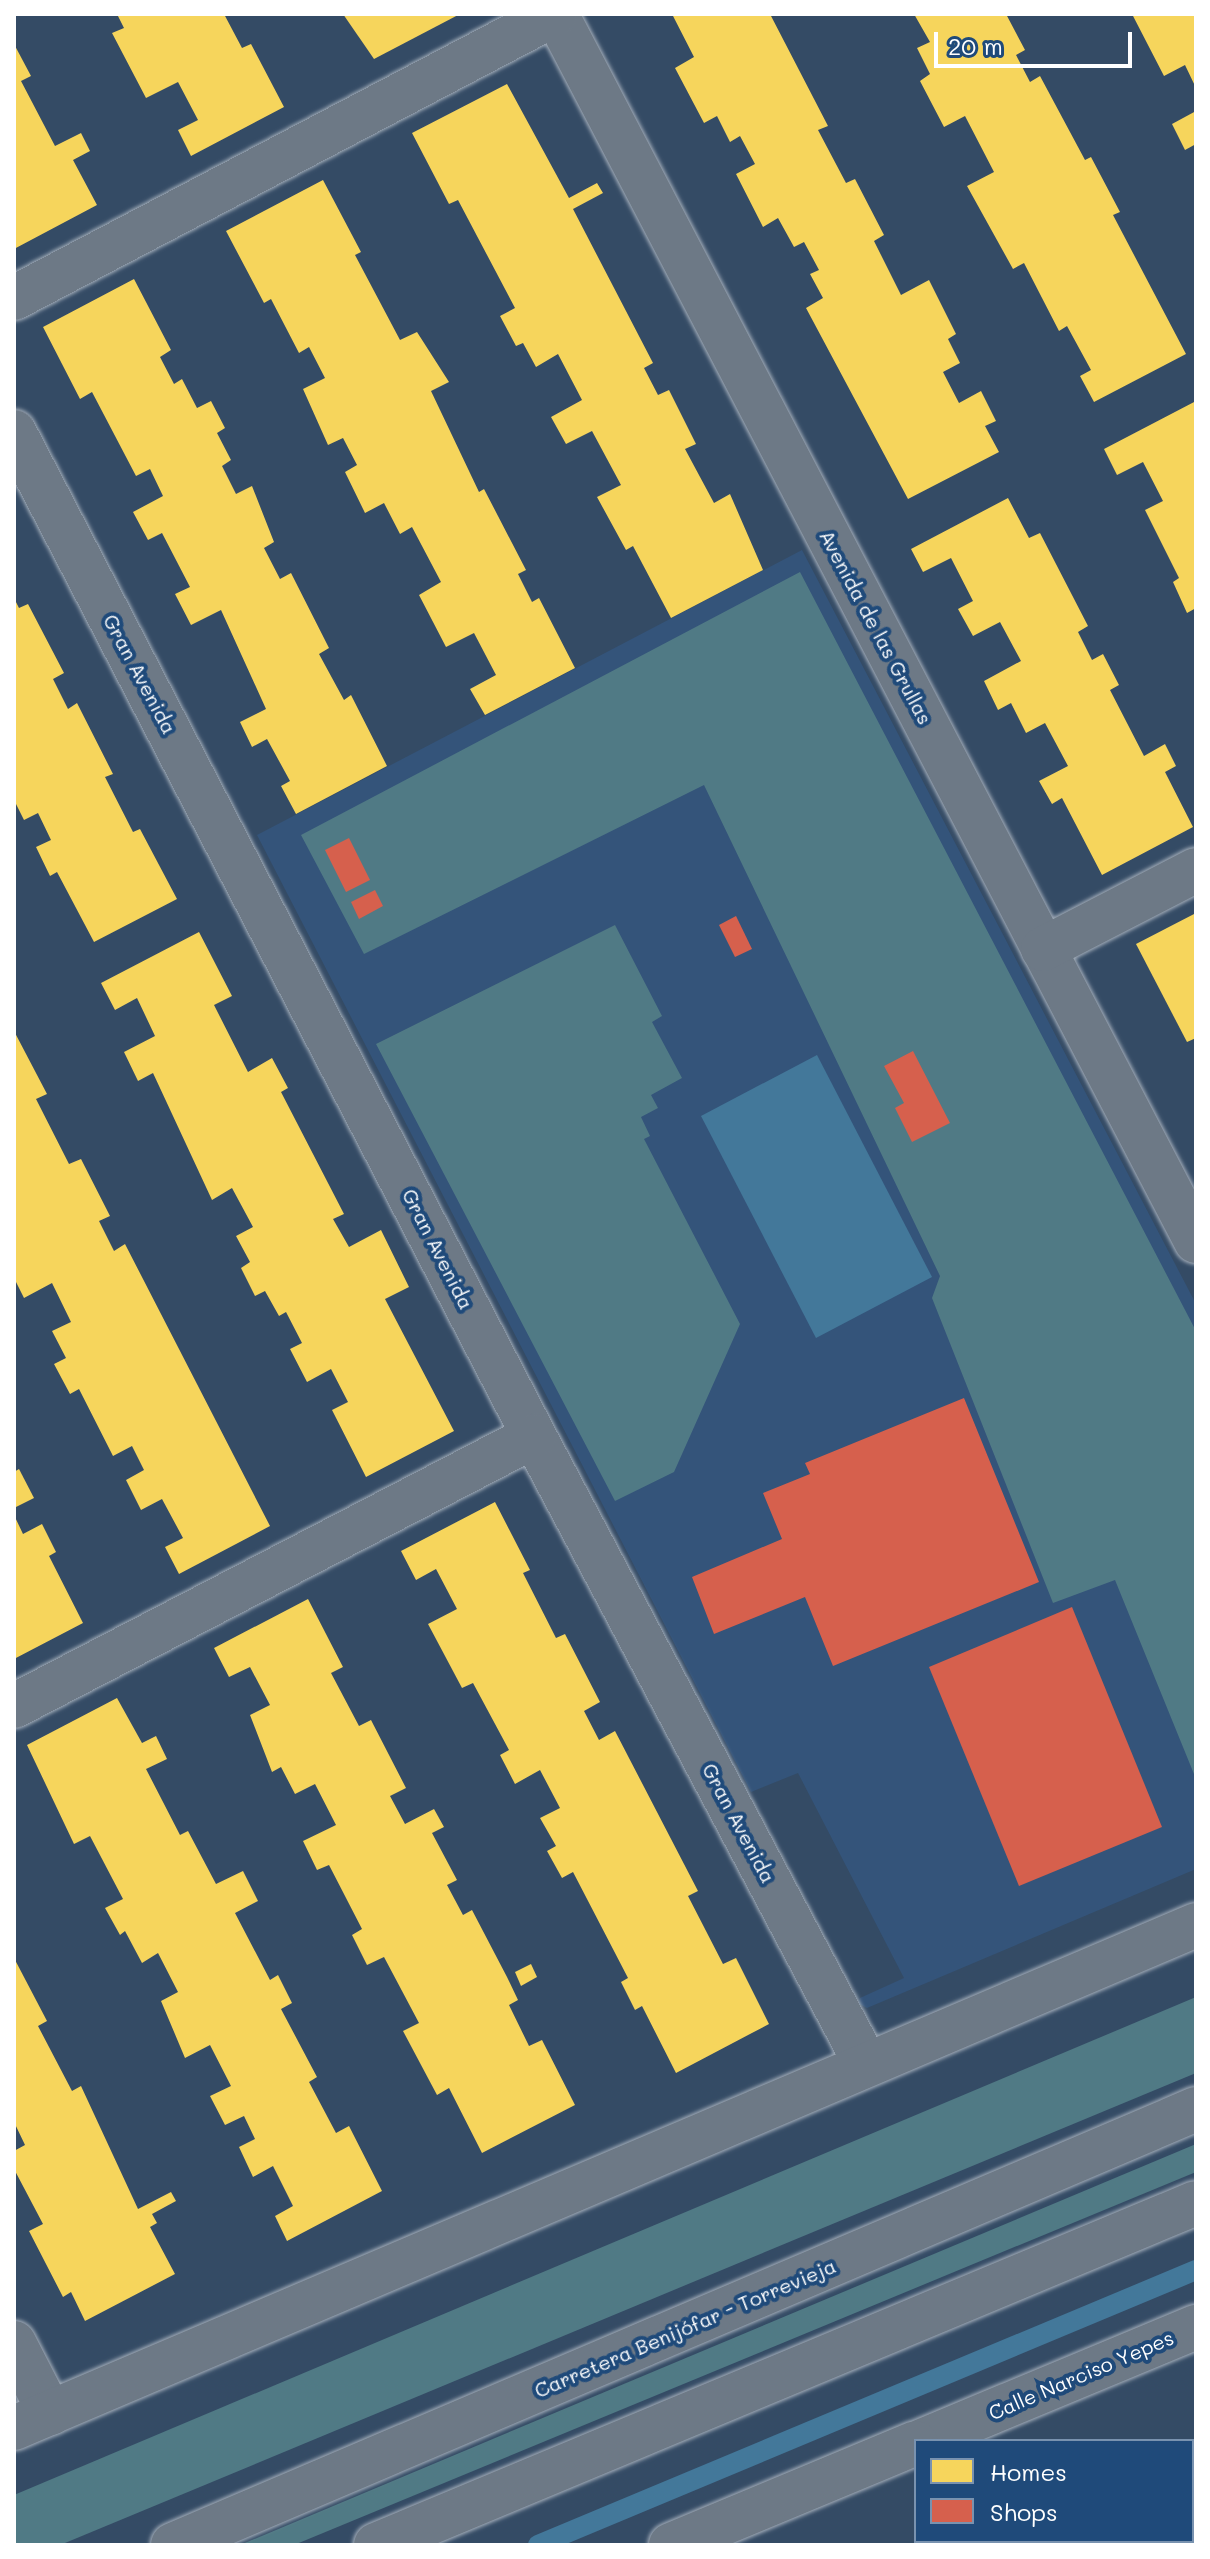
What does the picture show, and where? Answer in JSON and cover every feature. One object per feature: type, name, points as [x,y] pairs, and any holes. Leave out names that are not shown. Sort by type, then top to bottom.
[{"type":"street","points":[[14,298],[556,14]]},
{"type":"street","name":"Avenida de las Grullas","points":[[556,14],[1196,1241]]},
{"type":"street","name":"Gran Avenida","points":[[14,432],[534,1436],[866,2064]]},
{"type":"street","points":[[1043,949],[1196,870]]},
{"type":"street","points":[[14,1706],[534,1436]]},
{"type":"street","points":[[14,2343],[32,2421],[1196,1925]]},
{"type":"street","name":"Carretera Benijófar - Torrevieja","points":[[173,2545],[1196,2109]]},
{"type":"street","points":[[376,2545],[1196,2203]]},
{"type":"street","name":"Calle Narciso Yepes","points":[[927,2439],[1196,2327]]},
{"type":"street","points":[[671,2545],[914,2444]]},
{"type":"shaded area","points":[[802,550],[1196,1304],[1196,1869],[867,2008],[859,2004],[860,1998],[904,1978],[798,1773],[751,1792],[257,835]]},
{"type":"shaded area","points":[[817,1055],[932,1277],[816,1338],[701,1116]]},
{"type":"green space","points":[[800,572],[1196,1331],[1196,1779],[1115,1580],[1053,1603],[932,1298],[940,1276],[704,785],[364,954],[301,835]]},
{"type":"green space","points":[[615,925],[662,1016],[652,1022],[682,1078],[651,1095],[658,1108],[641,1117],[650,1136],[644,1139],[740,1324],[674,1472],[615,1501],[376,1044]]},
{"type":"green space","points":[[1196,1997],[1196,2073],[65,2543],[14,2545],[14,2495]]},
{"type":"green space","points":[[1196,2144],[1196,2172],[294,2545],[240,2545]]},
{"type":"building: Homes","points":[[117,14],[224,14],[242,48],[251,44],[284,107],[191,156],[178,130],[198,120],[178,82],[146,98],[112,33],[124,28]]},
{"type":"building: Homes","points":[[343,14],[460,14],[374,59]]},
{"type":"building: Homes","points":[[672,14],[770,14],[828,126],[818,130],[846,183],[855,179],[884,235],[874,241],[901,295],[929,280],[956,334],[948,339],[960,363],[943,372],[959,403],[981,391],[996,421],[985,426],[999,452],[908,499],[806,308],[823,298],[810,274],[819,270],[804,242],[794,247],[778,218],[763,227],[736,174],[755,164],[740,136],[730,142],[717,116],[704,123],[675,68],[694,57]]},
{"type":"building: Homes","points":[[914,14],[1006,14],[1025,50],[1016,55],[1030,82],[1040,76],[1085,160],[1091,157],[1120,212],[1113,215],[1186,354],[1094,402],[1080,376],[1091,370],[1067,326],[1059,331],[1024,263],[1013,269],[967,186],[994,172],[965,116],[944,127],[920,81],[930,74],[917,48],[930,42]]},
{"type":"building: Homes","points":[[1132,14],[1196,14],[1196,88],[1185,65],[1164,76]]},
{"type":"building: Homes","points":[[14,44],[31,76],[21,81],[55,146],[81,133],[90,151],[73,160],[97,205],[14,249]]},
{"type":"building: Homes","points":[[507,84],[569,198],[597,183],[603,193],[573,209],[653,363],[644,368],[658,395],[669,390],[696,444],[685,449],[714,503],[730,494],[763,570],[671,618],[633,546],[626,550],[597,497],[621,485],[592,431],[566,444],[551,417],[582,400],[558,354],[536,367],[523,343],[516,346],[500,316],[515,308],[458,200],[449,204],[412,133]]},
{"type":"building: Homes","points":[[1196,111],[1196,144],[1185,150],[1172,124]]},
{"type":"building: Homes","points":[[323,180],[361,252],[355,255],[400,340],[417,332],[449,382],[431,391],[479,492],[484,489],[526,570],[518,574],[532,602],[539,598],[575,668],[485,715],[470,689],[496,675],[474,633],[446,647],[419,595],[441,582],[412,527],[400,534],[384,503],[365,513],[345,472],[357,465],[343,438],[328,445],[303,389],[325,378],[309,347],[299,353],[271,299],[264,303],[226,231]]},
{"type":"building: Homes","points":[[134,279],[171,350],[160,357],[174,384],[182,379],[197,408],[211,401],[225,428],[217,433],[231,460],[222,466],[236,494],[252,486],[274,542],[264,548],[280,579],[291,573],[329,648],[319,654],[344,700],[351,695],[387,766],[296,814],[281,786],[290,781],[267,739],[252,747],[240,722],[266,709],[221,610],[191,625],[175,594],[190,587],[162,533],[148,540],[133,512],[163,496],[150,469],[136,476],[92,392],[80,399],[43,327]]},
{"type":"building: Homes","points":[[1196,401],[1196,608],[1187,613],[1173,582],[1179,578],[1145,510],[1163,501],[1143,462],[1117,475],[1104,449]]},
{"type":"building: Homes","points":[[1008,498],[1029,538],[1040,533],[1088,626],[1078,632],[1092,660],[1103,654],[1119,685],[1110,690],[1144,756],[1165,744],[1176,766],[1165,772],[1193,827],[1102,875],[1062,798],[1052,804],[1039,781],[1068,766],[1045,723],[1026,733],[1011,703],[998,710],[984,681],[1021,661],[1000,622],[973,636],[958,609],[973,601],[951,558],[923,572],[911,549]]},
{"type":"building: Homes","points":[[14,598],[19,608],[28,604],[64,673],[53,679],[68,709],[77,703],[113,774],[105,777],[133,832],[140,829],[177,899],[94,942],[57,872],[50,876],[36,847],[51,840],[38,813],[24,820],[14,800]]},
{"type":"building: Homes","points":[[1196,913],[1196,1038],[1187,1042],[1136,944]]},
{"type":"building: Homes","points":[[199,932],[232,996],[214,1005],[248,1072],[272,1058],[288,1088],[281,1092],[344,1214],[333,1219],[349,1247],[381,1230],[409,1287],[385,1299],[454,1431],[366,1477],[332,1410],[348,1402],[331,1369],[307,1382],[290,1349],[302,1343],[286,1312],[279,1316],[265,1291],[255,1296],[241,1268],[250,1262],[236,1236],[253,1227],[232,1188],[212,1200],[153,1073],[138,1081],[124,1052],[155,1036],[137,998],[115,1010],[101,983]]},
{"type":"building: Homes","points":[[14,1031],[47,1094],[36,1099],[69,1164],[81,1159],[110,1216],[99,1221],[114,1251],[125,1244],[270,1526],[179,1574],[165,1547],[183,1538],[162,1499],[141,1510],[126,1480],[144,1470],[132,1446],[113,1456],[79,1389],[70,1394],[54,1364],[66,1358],[52,1331],[71,1322],[52,1283],[24,1298],[14,1278]]},
{"type":"building: Homes","points":[[19,1469],[34,1498],[14,1508],[14,1472]]},
{"type":"building: Homes","points":[[495,1502],[530,1570],[523,1573],[556,1638],[565,1634],[600,1702],[584,1711],[599,1740],[615,1731],[698,1891],[688,1896],[723,1964],[736,1958],[769,2024],[676,2073],[642,2006],[635,2010],[621,1982],[628,1978],[573,1872],[562,1878],[547,1851],[556,1846],[540,1818],[560,1808],[540,1770],[515,1784],[500,1755],[509,1750],[473,1683],[462,1688],[428,1624],[457,1609],[436,1569],[416,1580],[401,1551]]},
{"type":"building: Homes","points":[[14,1515],[23,1534],[42,1524],[56,1552],[49,1556],[83,1623],[14,1659]]},
{"type":"building: Homes","points":[[308,1599],[343,1667],[331,1673],[359,1726],[371,1720],[406,1788],[390,1796],[405,1824],[434,1809],[444,1827],[432,1833],[457,1880],[447,1885],[463,1915],[472,1910],[507,1977],[518,2000],[509,2005],[529,2046],[542,2040],[575,2105],[482,2153],[449,2088],[437,2095],[403,2031],[419,2023],[384,1957],[367,1965],[352,1935],[362,1929],[329,1865],[317,1870],[303,1841],[336,1825],[315,1784],[295,1794],[281,1767],[272,1772],[250,1715],[270,1705],[250,1667],[229,1677],[214,1648]]},
{"type":"building: Homes","points":[[117,1698],[142,1743],[156,1736],[167,1759],[146,1769],[180,1835],[188,1831],[216,1884],[243,1871],[258,1901],[235,1913],[270,1980],[278,1975],[292,2003],[281,2009],[317,2077],[309,2082],[336,2133],[349,2126],[382,2191],[287,2241],[275,2216],[293,2206],[273,2166],[253,2177],[239,2147],[255,2139],[244,2116],[225,2125],[210,2096],[231,2086],[210,2045],[185,2058],[161,2001],[178,1992],[158,1953],[142,1963],[125,1931],[120,1935],[105,1908],[123,1899],[90,1836],[74,1844],[27,1745]]},
{"type":"building: Homes","points":[[14,1958],[47,2021],[38,2026],[72,2091],[81,2086],[138,2209],[171,2192],[176,2201],[152,2214],[157,2223],[150,2227],[175,2274],[85,2321],[71,2292],[63,2297],[29,2231],[43,2224],[14,2169],[14,2151],[25,2145],[14,2122]]},
{"type":"building: Homes","points":[[531,1964],[537,1977],[521,1986],[515,1972]]},
{"type":"building: Homes","points":[[1194,2518],[1196,2545],[1192,2545],[1194,2543]]},
{"type":"building: Shops","points":[[349,838],[370,880],[346,892],[325,850]]},
{"type":"building: Shops","points":[[375,890],[383,906],[359,919],[351,902]]},
{"type":"building: Shops","points":[[736,916],[752,949],[735,957],[719,925]]},
{"type":"building: Shops","points":[[913,1051],[950,1123],[912,1142],[895,1108],[904,1103],[884,1066]]},
{"type":"building: Shops","points":[[964,1398],[1039,1582],[833,1666],[805,1597],[714,1634],[692,1577],[782,1539],[763,1493],[810,1474],[805,1463]]},
{"type":"building: Shops","points":[[1072,1607],[1162,1827],[1019,1886],[929,1667]]},
{"type":"waterway","points":[[538,2545],[1196,2270]]}]
